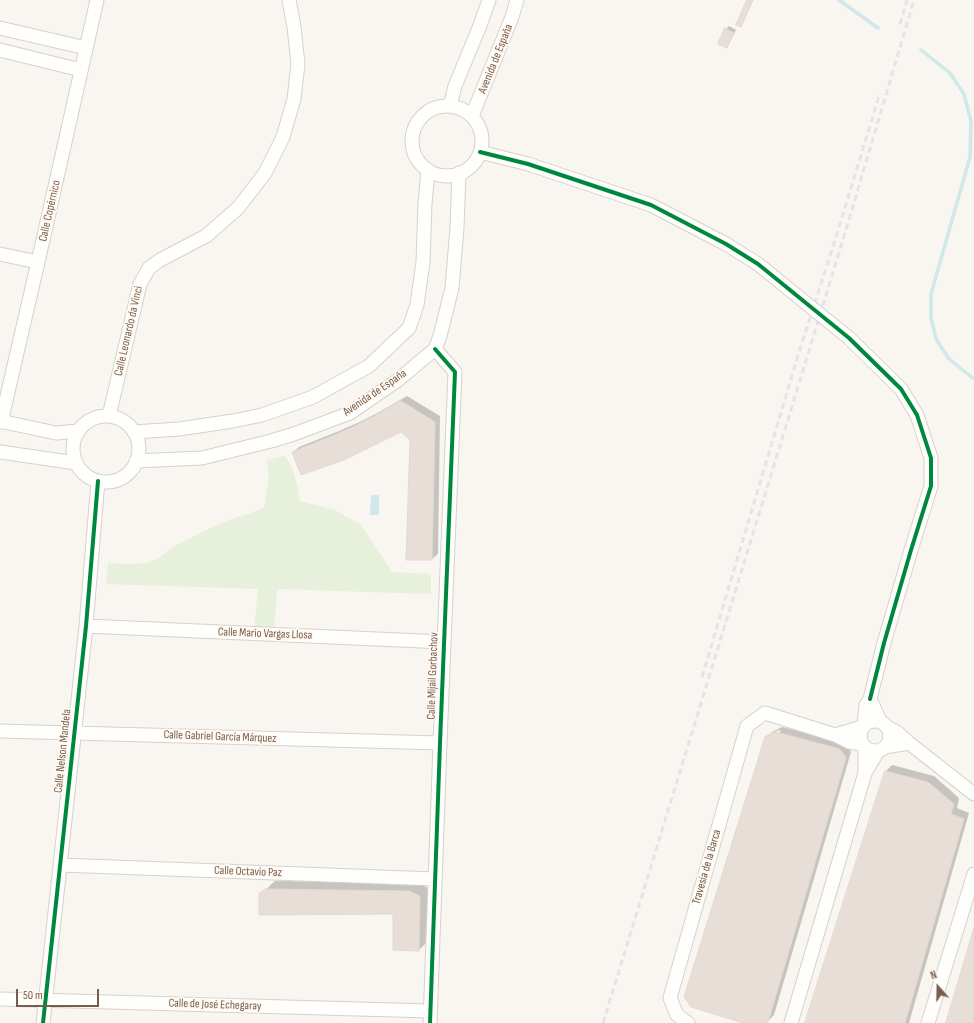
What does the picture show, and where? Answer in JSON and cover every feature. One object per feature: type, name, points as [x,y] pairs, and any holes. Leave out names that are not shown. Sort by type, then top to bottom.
[{"type":"street","name":"Calle Copérnico","points":[[0,422],[97,0]]},
{"type":"street","name":"Calle Leonardo da Vinci","points":[[109,416],[140,284],[149,268],[160,260],[206,236],[238,208],[265,173],[283,138],[294,99],[298,64],[289,0]]},
{"type":"street","points":[[450,106],[455,86],[489,0]]},
{"type":"street","name":"Avenida de España","points":[[472,116],[512,17],[517,0]]},
{"type":"street","points":[[0,28],[86,48]]},
{"type":"street","points":[[0,50],[81,70]]},
{"type":"street","points":[[450,106],[466,111],[472,116],[479,126],[482,137],[481,148],[477,159],[469,168],[449,176],[428,170],[420,162],[414,152],[412,141],[414,129],[420,119],[428,111],[439,107],[450,106]]},
{"type":"street","points":[[480,152],[528,164],[651,205],[726,244],[758,264],[849,338],[901,389],[917,415],[931,458],[931,486],[884,642],[870,699],[866,705],[863,726],[859,737],[864,746],[864,773],[791,1023]]},
{"type":"street","points":[[134,432],[179,429],[262,415],[313,397],[369,366],[409,328],[417,306],[423,262],[428,170]]},
{"type":"street","points":[[435,349],[440,336],[452,288],[457,228],[459,173]]},
{"type":"street","points":[[0,254],[38,262]]},
{"type":"street","name":"Avenida de España","points":[[136,461],[202,458],[294,434],[343,416],[350,413],[398,380],[435,349]]},
{"type":"street","name":"Calle Mijail Gorbachov","points":[[430,1017],[455,372],[435,349]]},
{"type":"street","points":[[100,416],[109,416],[128,424],[138,441],[139,451],[132,469],[125,476],[108,482],[89,478],[76,464],[73,453],[74,441],[78,431],[84,424],[100,416]]},
{"type":"street","points":[[0,422],[56,433],[78,431]]},
{"type":"street","points":[[0,452],[76,464]]},
{"type":"street","name":"Calle Nelson Mandela","points":[[43,1023],[86,626],[98,481]]},
{"type":"street","name":"Calle Mario Vargas Llosa","points":[[86,626],[444,642]]},
{"type":"street","points":[[864,773],[889,740],[890,736],[890,731],[884,724],[870,699]]},
{"type":"street","name":"Travesía de la Barca","points":[[688,1023],[677,1015],[670,998],[747,726],[765,713],[835,735]]},
{"type":"street","points":[[835,735],[863,726],[870,721],[875,720],[898,733],[974,794]]},
{"type":"street","name":"Calle Gabriel García Márquez","points":[[0,731],[440,743]]},
{"type":"street","points":[[835,735],[873,751],[910,743]]},
{"type":"street","name":"Calle Octavio Paz","points":[[60,865],[435,879]]},
{"type":"street","points":[[928,1023],[974,874]]},
{"type":"street","name":"Calle de José Echegaray","points":[[0,1000],[45,1000],[430,1017]]},
{"type":"green space","points":[[285,456],[297,483],[300,501],[335,510],[361,525],[392,572],[431,574],[431,594],[277,589],[274,630],[254,630],[258,589],[106,584],[108,563],[146,563],[155,560],[175,546],[202,532],[264,507],[269,477],[267,460]]},
{"type":"water","points":[[371,495],[379,495],[379,515],[370,515]]},
{"type":"building","points":[[747,0],[753,0],[741,27],[736,25]]},
{"type":"building","points":[[725,28],[734,33],[727,48],[718,44]]},
{"type":"building","points":[[401,401],[435,422],[432,560],[406,560],[410,440],[401,432],[344,460],[301,475],[292,452],[355,426]]},
{"type":"building","points":[[776,732],[840,749],[846,758],[768,1022],[743,1023],[691,1007],[684,997],[765,737]]},
{"type":"building","points":[[885,771],[928,782],[954,804],[951,814],[964,819],[905,1023],[805,1023]]},
{"type":"building","points":[[265,889],[409,891],[420,896],[419,951],[393,950],[393,914],[259,915],[259,894]]},
{"type":"building","points":[[974,928],[974,1023],[946,1023]]},
{"type":"waterway","points":[[839,0],[878,28]]},
{"type":"waterway","points":[[921,50],[950,73],[964,94],[971,121],[970,157],[931,294],[931,318],[936,339],[949,359],[974,379]]},
{"type":"railway","points":[[900,24],[907,0]]},
{"type":"railway","points":[[603,1023],[842,243],[914,0]]},
{"type":"railway","points":[[702,677],[800,349],[880,93]]},
{"type":"cycle path","points":[[480,152],[528,164],[651,205],[726,244],[758,264],[849,338],[901,389],[917,415],[931,458],[931,486],[884,643],[870,699]]},
{"type":"cycle path","points":[[430,1023],[455,372],[435,349]]},
{"type":"cycle path","points":[[43,1023],[86,626],[98,481]]}]
